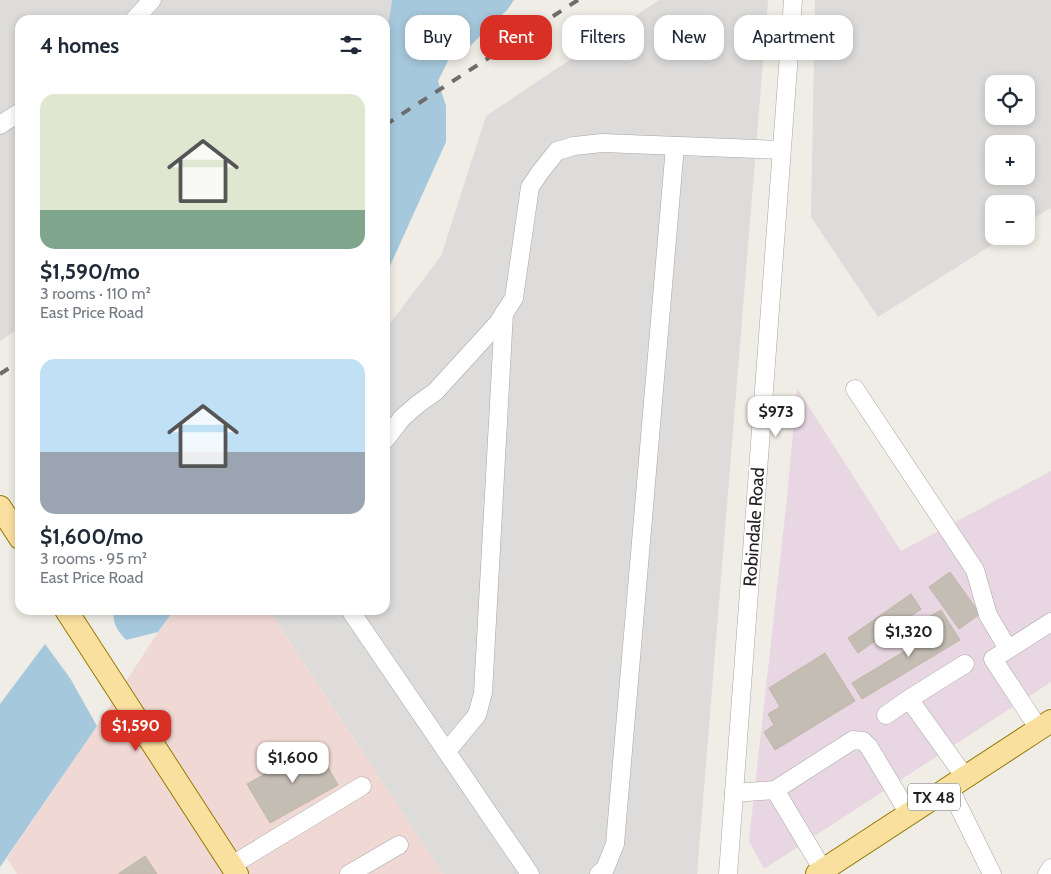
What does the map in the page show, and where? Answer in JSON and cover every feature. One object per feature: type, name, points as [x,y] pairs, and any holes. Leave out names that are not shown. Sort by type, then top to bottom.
[{"type":"main road","points":[[0,507],[15,530]]},
{"type":"main road","points":[[69,615],[235,870]]},
{"type":"main road","name":"TX 48","points":[[820,872],[1045,725]]},
{"type":"street","points":[[138,15],[152,0]]},
{"type":"street","name":"Robindale Road","points":[[728,874],[793,0]]},
{"type":"street","points":[[0,125],[15,115]]},
{"type":"street","points":[[390,434],[402,418],[435,392],[498,323],[514,298],[530,187],[557,151],[574,146],[602,143],[782,150]]},
{"type":"street","points":[[599,874],[605,870],[615,844],[675,146]]},
{"type":"street","points":[[447,751],[478,715],[482,694],[504,313]]},
{"type":"street","points":[[855,389],[975,570],[988,615],[1008,649]]},
{"type":"street","points":[[353,615],[530,874]]},
{"type":"street","points":[[1045,725],[993,659],[1051,622]]},
{"type":"street","points":[[886,715],[965,664]]},
{"type":"street","points":[[910,699],[957,782],[992,874]]},
{"type":"street","points":[[734,793],[775,790],[853,740],[863,741],[869,747],[909,814]]},
{"type":"street","points":[[235,870],[362,786]]},
{"type":"street","points":[[775,790],[820,872]]},
{"type":"street","points":[[349,874],[399,845]]},
{"type":"street","points":[[1047,874],[1051,868]]},
{"type":"shaded area","points":[[0,0],[392,0],[390,15],[15,15],[15,331],[0,341]]},
{"type":"shaded area","points":[[659,0],[768,0],[767,15],[734,15],[734,60],[763,60],[697,874],[443,874],[272,615],[390,615],[390,323],[441,256],[486,116],[570,60],[644,60],[644,15],[637,15]]},
{"type":"shaded area","points":[[815,0],[1051,0],[1051,208],[1035,218],[1035,195],[985,195],[985,245],[992,245],[878,317],[811,217],[814,60],[853,60],[853,15],[815,15]]},
{"type":"shaded area","points":[[797,388],[901,551],[1051,471],[1051,682],[764,869],[749,841],[787,498]]},
{"type":"shaded area","points":[[170,615],[272,615],[443,874],[17,874],[7,858],[97,726]]},
{"type":"water","points":[[392,0],[514,0],[502,15],[480,15],[480,36],[470,46],[470,15],[405,15],[405,60],[448,60],[438,81],[446,106],[446,142],[390,266],[390,136],[390,15]]},
{"type":"water","points":[[114,615],[170,615],[158,632],[126,640],[114,620]]},
{"type":"water","points":[[45,644],[70,678],[97,726],[0,867],[0,704]]},
{"type":"building","points":[[950,572],[980,614],[959,629],[929,587]]},
{"type":"building","points":[[911,594],[921,609],[858,653],[848,638]]},
{"type":"building","points":[[941,610],[960,640],[862,699],[852,683],[938,631],[929,617]]},
{"type":"building","points":[[825,653],[855,701],[775,750],[764,732],[774,725],[768,714],[780,707],[769,688]]},
{"type":"building","points":[[316,746],[338,785],[270,823],[247,784]]},
{"type":"building","points":[[145,856],[157,874],[118,874]]},
{"type":"railway","points":[[390,122],[578,0]]},
{"type":"railway","points":[[0,374],[15,364]]}]
